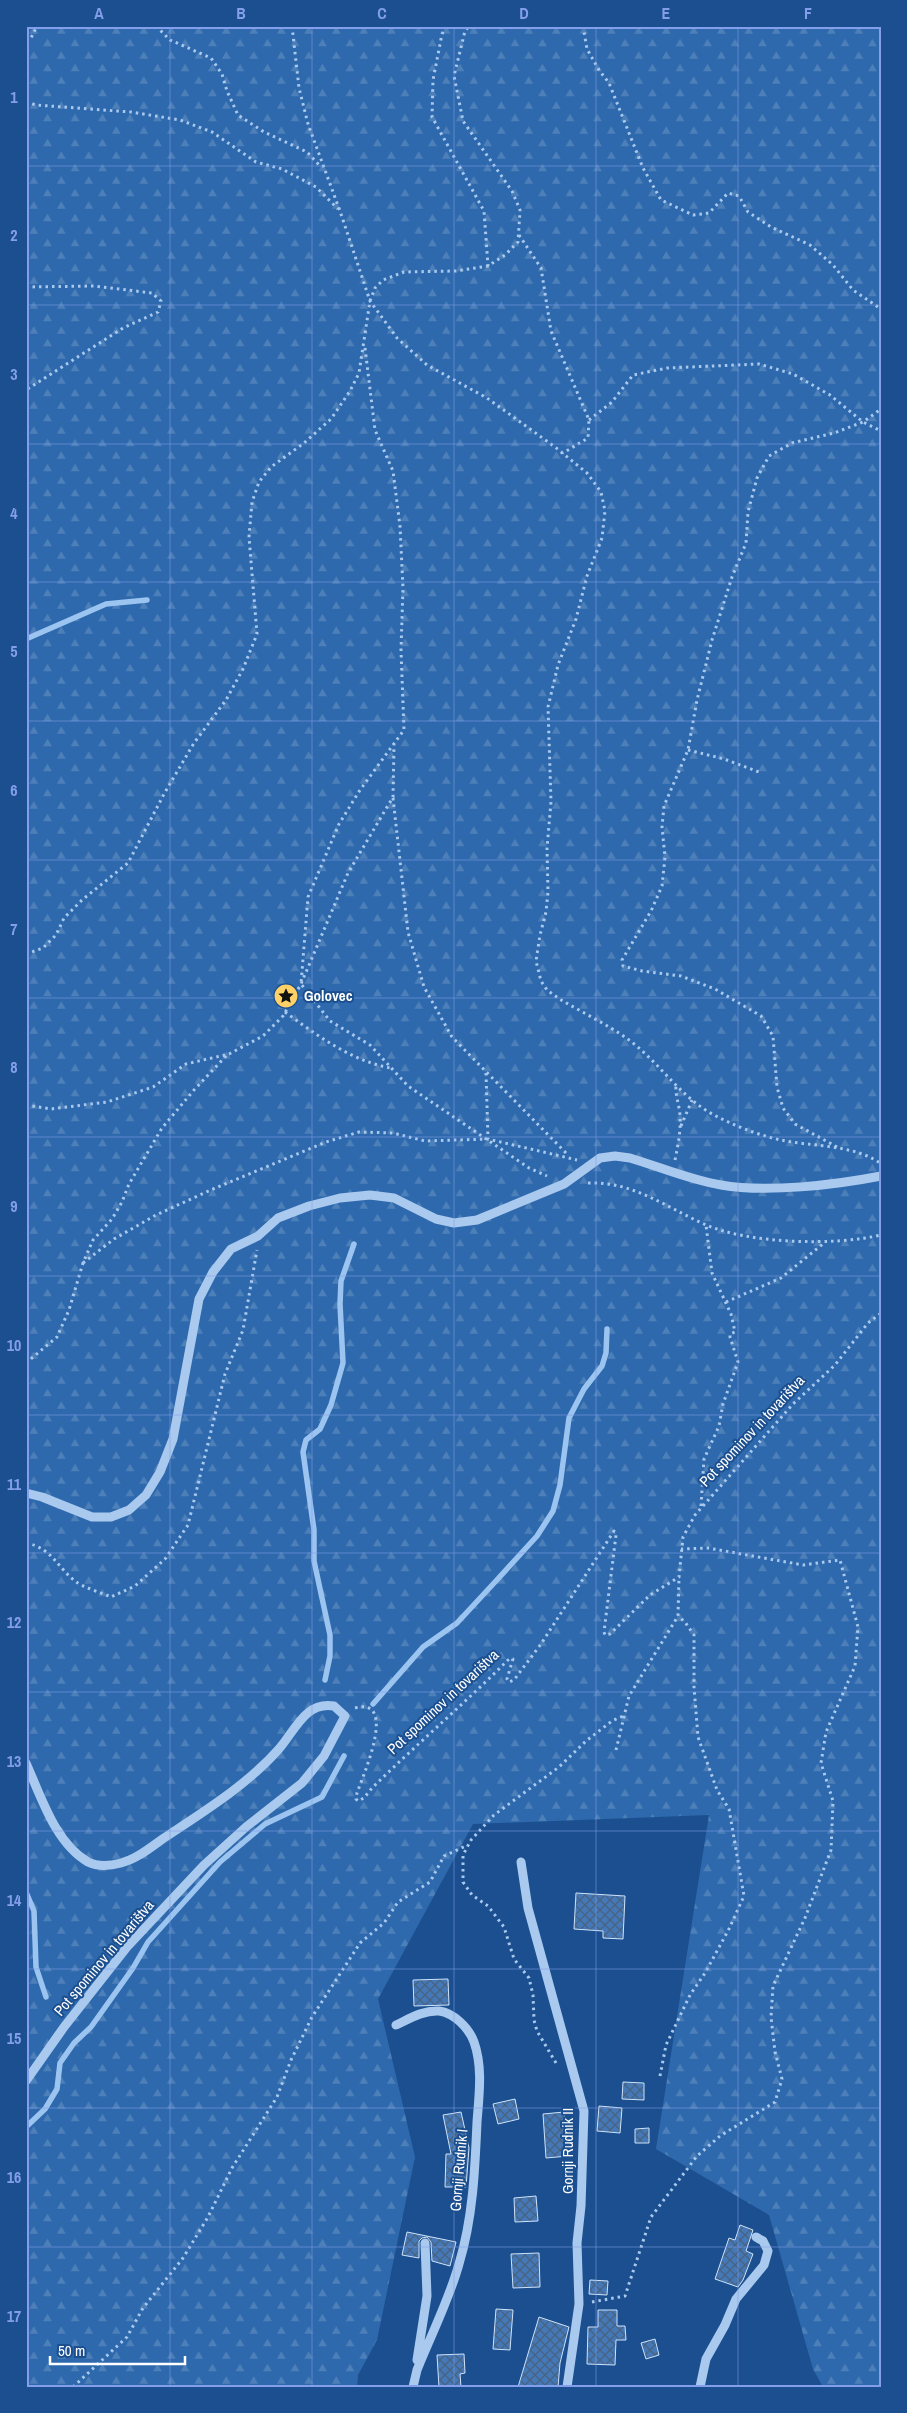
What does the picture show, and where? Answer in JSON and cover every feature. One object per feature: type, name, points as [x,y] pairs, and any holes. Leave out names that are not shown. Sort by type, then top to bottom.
[{"type":"street","points":[[26,1493],[42,1496],[92,1517],[111,1517],[129,1510],[146,1495],[160,1472],[173,1439],[199,1299],[213,1272],[231,1249],[258,1236],[278,1218],[309,1206],[340,1198],[370,1195],[394,1198],[436,1219],[454,1223],[476,1220],[562,1185],[600,1158],[615,1156],[630,1158],[722,1185],[763,1188],[856,1181],[881,1176]]},
{"type":"street","points":[[26,1763],[51,1817],[64,1839],[79,1856],[90,1863],[103,1866],[122,1863],[138,1856],[197,1816],[256,1770],[279,1749],[307,1713],[317,1706],[334,1706],[344,1716]]},
{"type":"street","name":"Pot spominov in tovarištva","points":[[26,2081],[64,2027],[109,1969],[155,1916],[204,1865],[246,1827],[302,1783],[324,1756],[344,1716]]},
{"type":"street","name":"Gornji Rudnik II","points":[[521,1862],[528,1908],[584,2110],[582,2206],[577,2243],[579,2304],[567,2387]]},
{"type":"street","name":"Gornji Rudnik I","points":[[396,2025],[419,2014],[438,2011],[455,2018],[474,2041],[479,2083],[474,2176],[467,2229],[459,2265],[416,2370],[413,2387]]},
{"type":"street","points":[[700,2387],[706,2359],[725,2326],[736,2299],[764,2265],[768,2251],[763,2241],[756,2237]]},
{"type":"street","points":[[416,2370],[426,2296],[425,2243]]},
{"type":"path","points":[[26,41],[31,38],[37,26]]},
{"type":"path","points":[[156,26],[161,28],[170,40],[212,58],[222,74],[227,91],[238,115],[264,132],[307,152],[323,169]]},
{"type":"path","points":[[292,26],[299,88],[308,124],[370,301],[396,338],[427,365],[487,398],[587,473],[602,492],[605,511],[602,538],[587,576],[576,619],[558,665],[548,707],[551,802],[547,848],[548,892],[546,912],[540,934],[537,971],[547,990],[630,1041],[676,1082],[683,1093],[713,1114],[766,1136],[840,1149],[859,1154],[881,1164]]},
{"type":"path","points":[[446,26],[442,34],[433,80],[432,117],[484,211],[488,266]]},
{"type":"path","points":[[26,954],[43,948],[56,934],[64,918],[82,900],[128,863],[164,794],[194,743],[226,700],[243,669],[258,634],[249,537],[252,502],[259,482],[271,467],[304,443],[331,419],[350,391],[359,373],[365,345],[370,301],[375,288],[384,280],[404,272],[456,271],[488,266],[505,255],[518,242],[520,210],[512,191],[463,121],[454,76],[465,31],[469,26]]},
{"type":"path","points":[[584,26],[587,49],[598,70],[609,83],[643,168],[661,200],[693,215],[709,213],[728,192],[739,196],[748,212],[771,227],[810,246],[832,265],[853,290],[881,308]]},
{"type":"path","points":[[26,102],[36,105],[131,112],[180,120],[212,132],[256,162],[282,169],[316,186],[340,211]]},
{"type":"path","points":[[519,234],[541,268],[552,331],[589,420],[588,438],[562,453]]},
{"type":"path","points":[[26,287],[94,286],[152,293],[162,301],[158,312],[123,328],[26,390]]},
{"type":"path","points":[[365,345],[375,430],[393,472],[400,526],[403,588],[401,650],[404,730],[360,790],[339,824],[308,897],[301,984],[330,1022],[370,1045],[408,1086],[562,1185],[607,1182],[633,1190],[706,1225],[767,1239],[824,1242],[881,1235]]},
{"type":"path","points":[[589,420],[612,402],[633,375],[667,368],[760,364],[793,374],[830,395],[863,422],[881,431]]},
{"type":"path","points":[[840,1149],[796,1124],[783,1108],[777,1087],[773,1036],[761,1016],[706,986],[681,976],[642,971],[623,966],[622,960],[651,911],[662,886],[665,857],[662,827],[664,806],[688,750],[697,700],[712,640],[732,577],[746,543],[748,512],[757,478],[769,456],[792,443],[834,433],[863,422],[881,410]]},
{"type":"path","points":[[394,743],[393,797],[408,932],[424,987],[452,1037],[570,1157]]},
{"type":"path","points":[[688,750],[724,759],[760,772]]},
{"type":"path","points":[[26,1105],[51,1109],[107,1102],[153,1087],[186,1064],[228,1054],[263,1036],[285,1012],[301,984],[348,873],[393,797]]},
{"type":"path","points":[[285,1012],[352,1056],[372,1064],[391,1068]]},
{"type":"path","points":[[26,1363],[57,1337],[70,1310],[83,1263],[93,1240],[112,1219],[122,1202],[129,1184],[162,1128],[228,1054]]},
{"type":"path","points":[[486,1073],[488,1139]]},
{"type":"path","points":[[672,1171],[680,1127],[680,1112],[675,1096],[676,1082]]},
{"type":"path","points":[[680,1127],[692,1100]]},
{"type":"path","points":[[83,1263],[114,1239],[156,1215],[326,1142],[359,1132],[393,1133],[425,1141],[488,1139],[570,1157],[590,1166]]},
{"type":"path","points":[[701,1507],[704,1459],[719,1426],[723,1404],[738,1362],[730,1337],[730,1334],[735,1332],[733,1321],[712,1273],[706,1225]]},
{"type":"path","points":[[726,1302],[781,1278],[824,1242]]},
{"type":"path","name":"Pot spominov in tovarištva","points":[[344,1716],[355,1708],[364,1707],[372,1710],[376,1716],[374,1743],[357,1793],[356,1799],[358,1801],[364,1798],[430,1732],[492,1677],[509,1658],[513,1659],[513,1662],[508,1681],[514,1680],[542,1644],[612,1532],[616,1535],[604,1635],[610,1634],[650,1595],[679,1577],[680,1549],[687,1527],[701,1507],[793,1404],[835,1365],[868,1323],[881,1313]]},
{"type":"path","points":[[579,2304],[625,2296],[651,2217],[697,2156],[720,2136],[775,2102],[782,2079],[775,2052],[771,2017],[773,1986],[805,1918],[831,1850],[832,1801],[821,1763],[826,1732],[855,1666],[858,1628],[840,1560],[803,1565],[708,1548],[680,1549]]},
{"type":"path","points":[[616,1750],[629,1696],[678,1616],[679,1577]]},
{"type":"path","points":[[660,2076],[666,2045],[690,1994],[705,1973],[729,1929],[744,1896],[729,1809],[717,1790],[698,1738],[694,1687],[694,1635],[678,1616]]},
{"type":"path","points":[[73,2387],[127,2336],[143,2308],[182,2258],[208,2217],[232,2168],[277,2097],[291,2060],[312,2017],[360,1942],[384,1922],[398,1902],[430,1882],[444,1856],[468,1845]]},
{"type":"green space","points":[[26,26],[881,26],[881,2385],[879,2387],[823,2387],[813,2369],[769,2215],[656,2149],[709,1815],[473,1824],[378,1999],[415,2157],[377,2340],[358,2375],[357,2387],[26,2387]]},
{"type":"building","points":[[576,1893],[625,1896],[623,1939],[603,1938],[603,1931],[574,1929]]},
{"type":"building","points":[[448,1979],[449,2005],[414,2006],[413,1980]]},
{"type":"building","points":[[623,2082],[644,2083],[644,2100],[622,2099]]},
{"type":"building","points":[[515,2099],[519,2119],[498,2124],[493,2104]]},
{"type":"building","points":[[599,2106],[622,2108],[620,2133],[597,2131]]},
{"type":"building","points":[[461,2112],[469,2148],[466,2187],[445,2187],[446,2154],[451,2154],[443,2115]]},
{"type":"building","points":[[564,2112],[568,2156],[546,2158],[543,2114]]},
{"type":"building","points":[[649,2128],[649,2143],[635,2143],[635,2129]]},
{"type":"building","points":[[536,2196],[538,2221],[515,2222],[514,2198]]},
{"type":"building","points":[[740,2225],[753,2230],[746,2251],[753,2254],[743,2280],[738,2287],[715,2279],[729,2238],[735,2240]]},
{"type":"building","points":[[407,2232],[456,2242],[450,2266],[432,2261],[431,2242],[427,2237],[419,2241],[419,2258],[402,2255]]},
{"type":"building","points":[[539,2253],[540,2287],[513,2288],[511,2254]]},
{"type":"building","points":[[590,2280],[608,2281],[607,2295],[589,2294]]},
{"type":"building","points":[[496,2309],[513,2310],[510,2350],[493,2349]]},
{"type":"building","points":[[598,2310],[617,2310],[617,2326],[625,2326],[626,2340],[616,2340],[615,2365],[587,2364],[588,2327],[598,2327]]},
{"type":"building","points":[[539,2317],[569,2327],[560,2363],[558,2387],[518,2387]]},
{"type":"building","points":[[655,2339],[659,2355],[646,2359],[641,2343]]},
{"type":"building","points":[[464,2354],[465,2373],[460,2374],[461,2387],[439,2387],[437,2355]]},
{"type":"waterway","points":[[26,639],[106,604],[147,600]]},
{"type":"waterway","points":[[325,1680],[330,1656],[330,1635],[314,1561],[314,1530],[303,1452],[306,1440],[320,1429],[331,1405],[343,1363],[340,1304],[341,1281],[354,1244]]},
{"type":"waterway","points":[[373,1704],[423,1647],[457,1623],[537,1536],[553,1511],[560,1485],[569,1418],[584,1389],[602,1366],[606,1353],[607,1329]]},
{"type":"waterway","points":[[26,2127],[45,2109],[57,2089],[60,2063],[74,2043],[91,2027],[133,1968],[148,1942],[220,1862],[265,1824],[322,1797],[344,1756]]},
{"type":"waterway","points":[[26,1892],[34,1911],[36,1967],[46,1997]]},
{"type":"place","name":"Golovec","points":[[286,996]]}]
